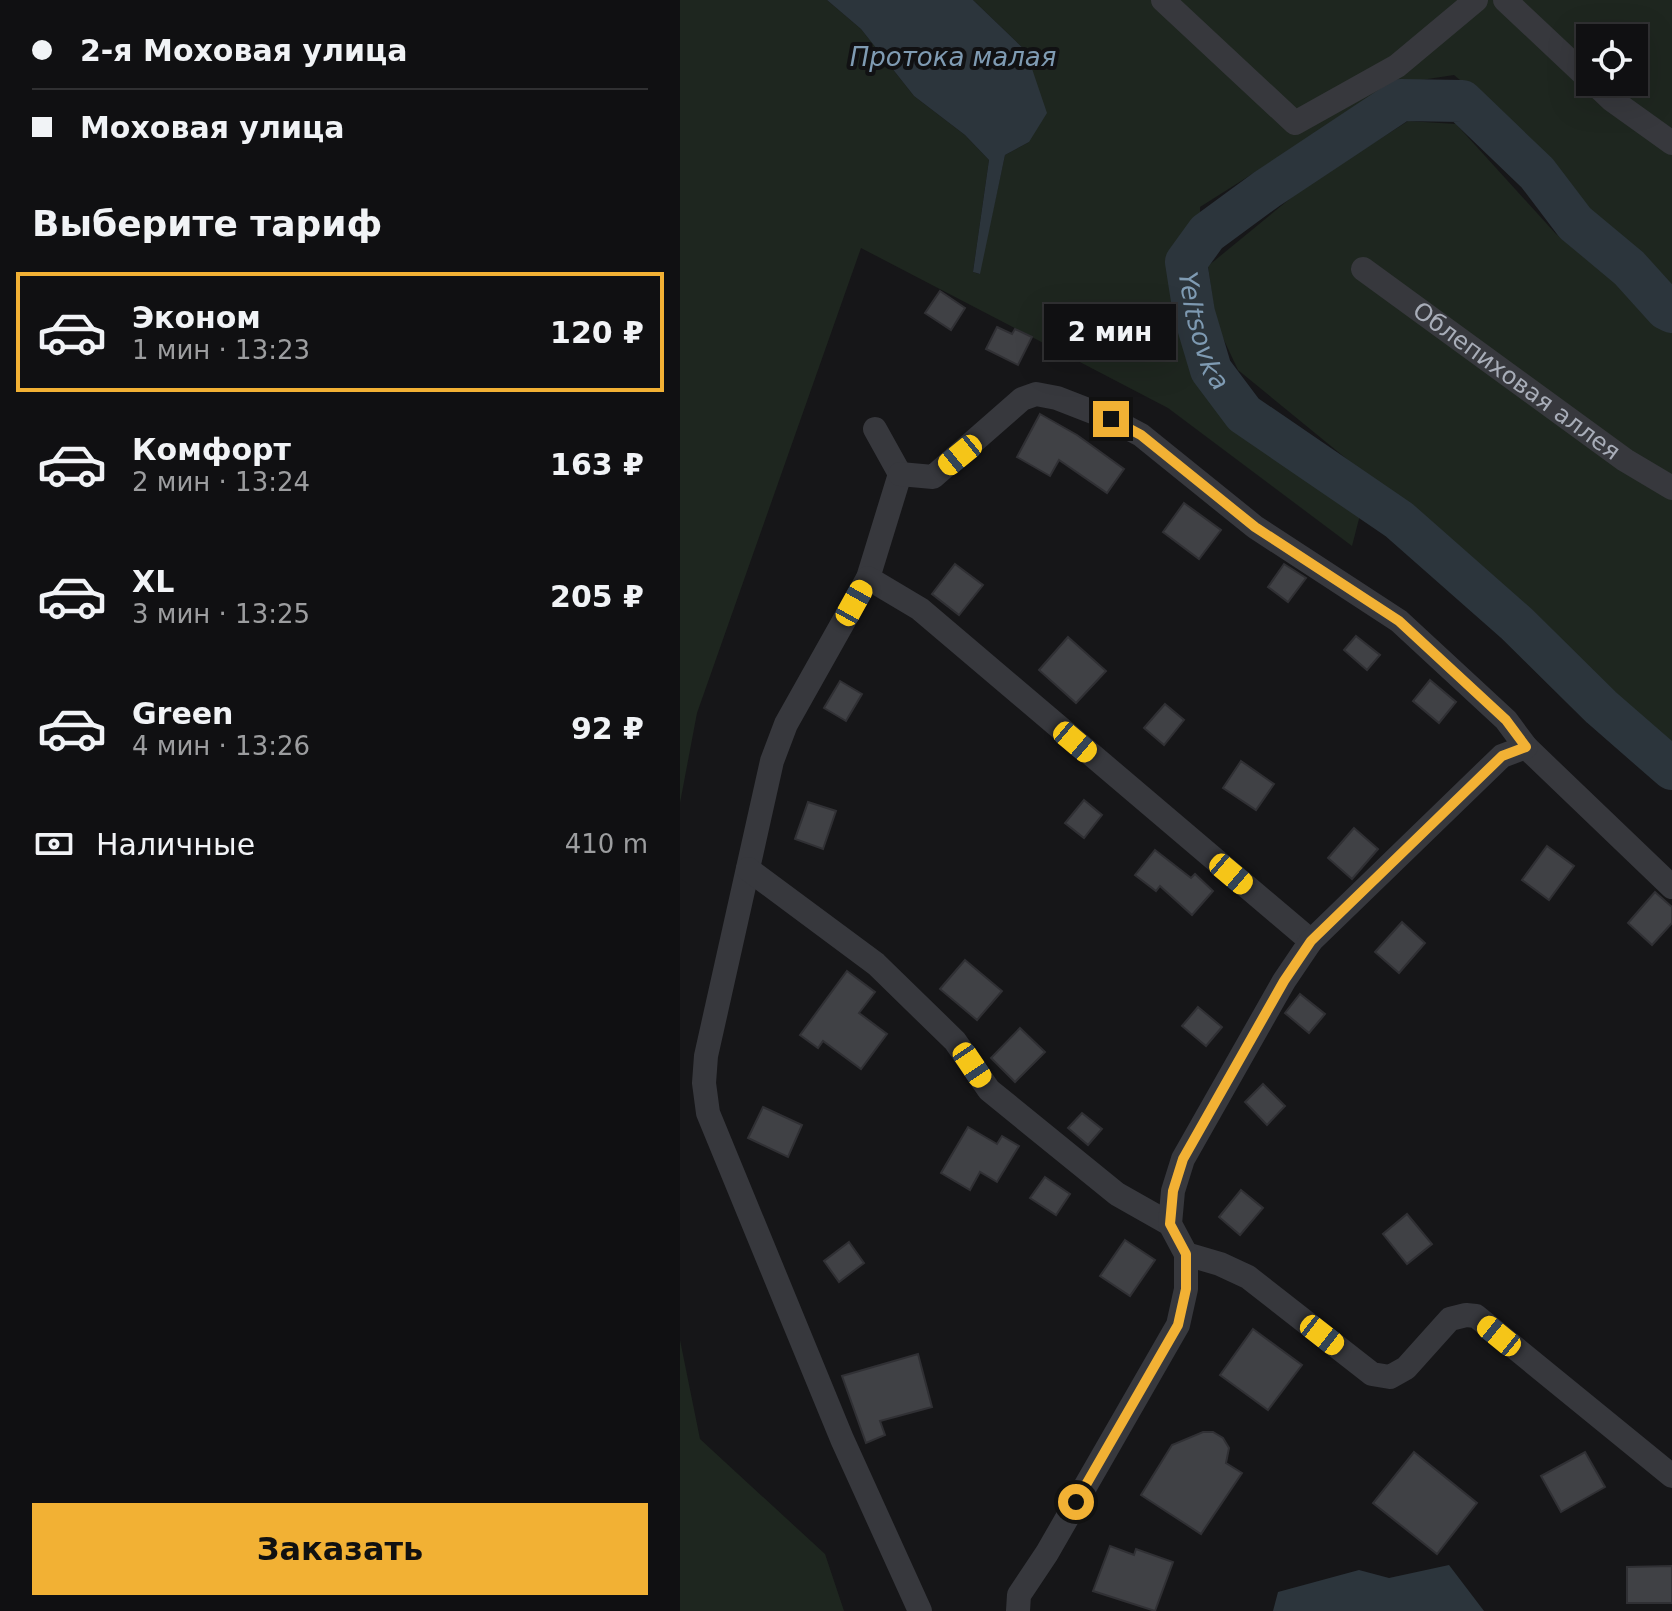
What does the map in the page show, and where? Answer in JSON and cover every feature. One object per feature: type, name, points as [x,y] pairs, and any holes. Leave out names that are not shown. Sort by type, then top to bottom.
[{"type":"street","points":[[1163,0],[1295,123],[1397,66],[1476,0]]},
{"type":"street","points":[[1505,0],[1576,67]]},
{"type":"street","points":[[1608,96],[1672,143]]},
{"type":"street","name":"Облепиховая аллея","points":[[1363,269],[1625,460],[1672,488]]},
{"type":"street","points":[[900,474],[933,477],[1022,399],[1036,394],[1057,398],[1111,419],[1141,435],[1255,527],[1399,621],[1506,720],[1526,747],[1672,887]]},
{"type":"street","points":[[875,429],[900,474],[868,578],[786,724],[772,761],[706,1056],[704,1083],[708,1113],[842,1439],[920,1611]]},
{"type":"street","points":[[868,578],[920,609],[1311,941]]},
{"type":"street","points":[[1170,1224],[1173,1191],[1183,1159],[1284,981],[1311,941],[1502,756],[1526,747]]},
{"type":"street","points":[[748,869],[876,964],[955,1041],[989,1090],[1117,1194],[1170,1224],[1186,1254],[1186,1289],[1178,1325],[1047,1553],[1019,1595],[1018,1611]]},
{"type":"street","points":[[1186,1254],[1220,1264],[1248,1277],[1372,1374],[1390,1377],[1406,1368],[1450,1319],[1476,1316],[1672,1476]]},
{"type":"shaded area","points":[[680,0],[827,0],[861,29],[914,96],[965,135],[989,160],[973,272],[979,274],[1005,155],[1029,142],[1026,51],[973,0],[1672,0],[1672,297],[1646,266],[1573,193],[1518,129],[1454,75],[1395,84],[1200,207],[1200,306],[1249,412],[1360,515],[1352,546],[1168,408],[861,248],[697,713],[680,803]]},
{"type":"shaded area","points":[[1408,121],[1456,124],[1556,234],[1672,329],[1672,747],[1447,541],[1238,370],[1216,323],[1208,266],[1303,188]]},
{"type":"shaded area","points":[[680,1340],[700,1439],[825,1554],[844,1611],[680,1611]]},
{"type":"water","name":"Протока малая","points":[[827,0],[973,0],[1026,51],[1047,113],[1029,142],[1005,155],[980,274],[973,272],[989,160],[965,135],[914,96],[861,29]]},
{"type":"water","points":[[1449,1565],[1484,1611],[1273,1611],[1278,1592],[1359,1570],[1389,1578]]},
{"type":"building","points":[[940,291],[965,308],[951,330],[925,313]]},
{"type":"building","points":[[997,327],[1012,334],[1015,329],[1032,337],[1018,365],[986,349]]},
{"type":"building","points":[[1040,414],[1077,435],[1124,469],[1107,493],[1059,460],[1050,476],[1017,457]]},
{"type":"building","points":[[1184,503],[1221,530],[1199,559],[1163,532]]},
{"type":"building","points":[[955,564],[983,585],[959,615],[932,594]]},
{"type":"building","points":[[1284,564],[1306,578],[1288,602],[1268,587]]},
{"type":"building","points":[[1356,636],[1380,655],[1367,670],[1344,650]]},
{"type":"building","points":[[1068,637],[1106,671],[1076,703],[1039,670]]},
{"type":"building","points":[[1430,680],[1456,702],[1439,723],[1413,701]]},
{"type":"building","points":[[840,681],[862,694],[846,721],[824,708]]},
{"type":"building","points":[[1165,704],[1184,720],[1164,745],[1144,728]]},
{"type":"building","points":[[1241,761],[1274,784],[1256,810],[1223,788]]},
{"type":"building","points":[[1084,800],[1102,815],[1084,838],[1065,823]]},
{"type":"building","points":[[808,802],[836,811],[823,849],[795,839]]},
{"type":"building","points":[[1354,828],[1378,849],[1352,879],[1328,858]]},
{"type":"building","points":[[1547,846],[1574,866],[1549,900],[1522,880]]},
{"type":"building","points":[[1155,850],[1191,878],[1195,874],[1213,891],[1192,915],[1160,886],[1156,891],[1135,875]]},
{"type":"building","points":[[1655,892],[1672,907],[1672,923],[1652,945],[1628,923]]},
{"type":"building","points":[[1402,922],[1425,943],[1399,973],[1375,952]]},
{"type":"building","points":[[965,960],[1002,991],[977,1020],[940,989]]},
{"type":"building","points":[[847,971],[875,992],[859,1013],[887,1034],[861,1069],[823,1041],[818,1048],[800,1035]]},
{"type":"building","points":[[1300,994],[1325,1014],[1309,1033],[1285,1013]]},
{"type":"building","points":[[1198,1007],[1222,1027],[1206,1046],[1182,1026]]},
{"type":"building","points":[[1020,1028],[1045,1052],[1015,1082],[991,1058]]},
{"type":"building","points":[[1263,1084],[1285,1106],[1267,1125],[1245,1102]]},
{"type":"building","points":[[763,1107],[802,1125],[788,1157],[748,1138]]},
{"type":"building","points":[[1082,1113],[1102,1129],[1088,1145],[1068,1128]]},
{"type":"building","points":[[968,1127],[997,1144],[1002,1136],[1019,1146],[997,1182],[980,1172],[970,1190],[941,1173]]},
{"type":"building","points":[[1045,1177],[1070,1194],[1056,1215],[1030,1198]]},
{"type":"building","points":[[1241,1190],[1263,1208],[1240,1235],[1219,1217]]},
{"type":"building","points":[[1407,1214],[1432,1244],[1407,1264],[1383,1234]]},
{"type":"building","points":[[1125,1240],[1155,1260],[1130,1296],[1100,1276]]},
{"type":"building","points":[[849,1242],[864,1263],[839,1282],[824,1261]]},
{"type":"building","points":[[1253,1329],[1302,1365],[1268,1410],[1220,1375]]},
{"type":"building","points":[[918,1354],[932,1407],[880,1421],[885,1435],[866,1443],[842,1376]]},
{"type":"building","points":[[1203,1432],[1213,1432],[1223,1438],[1229,1448],[1226,1463],[1242,1473],[1201,1534],[1141,1495],[1172,1445]]},
{"type":"building","points":[[1414,1452],[1477,1503],[1437,1554],[1373,1503]]},
{"type":"building","points":[[1585,1452],[1605,1487],[1561,1512],[1541,1476]]},
{"type":"building","points":[[1110,1546],[1134,1555],[1136,1549],[1173,1562],[1155,1611],[1093,1591]]},
{"type":"building","points":[[1672,1566],[1672,1603],[1627,1603],[1627,1567]]},
{"type":"waterway","name":"Yeltsovka","points":[[1672,312],[1629,268],[1575,223],[1537,173],[1462,101],[1401,100],[1207,233],[1186,262],[1194,313],[1211,370],[1244,414],[1399,520],[1517,624],[1601,707],[1672,769]]},
{"type":"route","points":[[1076,1502],[1178,1325],[1186,1289],[1186,1254],[1170,1224],[1173,1191],[1183,1159],[1284,981],[1311,941],[1502,756],[1526,747],[1506,720],[1399,621],[1255,527],[1141,435],[1111,419]]}]
